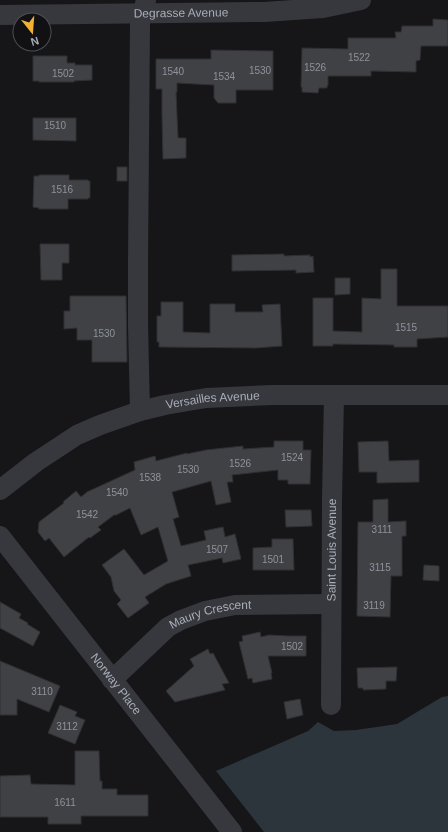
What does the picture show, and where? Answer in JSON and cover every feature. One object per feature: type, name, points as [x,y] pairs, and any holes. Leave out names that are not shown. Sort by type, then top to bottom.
[{"type":"street","name":"Degrasse Avenue","points":[[0,15],[144,7],[264,12],[323,8],[361,0]]},
{"type":"street","points":[[140,411],[138,200],[140,23],[144,7]]},
{"type":"street","name":"Versailles Avenue","points":[[0,490],[36,462],[77,436],[100,425],[140,411],[165,405],[206,398],[272,395],[448,395]]},
{"type":"street","name":"Saint Louis Avenue","points":[[331,705],[334,395]]},
{"type":"street","name":"Norway Place","points":[[0,536],[232,832]]},
{"type":"street","name":"Maury Crescent","points":[[112,680],[168,627],[181,620],[205,611],[235,605],[331,604]]},
{"type":"shaded area","points":[[448,696],[448,832],[264,832],[216,771],[308,731],[318,722],[334,731],[356,730],[397,724],[442,697]]},
{"type":"building","points":[[433,19],[448,20],[448,46],[421,46],[420,60],[416,61],[416,72],[371,71],[371,76],[328,76],[327,88],[319,88],[318,93],[302,92],[302,48],[348,49],[348,38],[396,38],[395,32],[401,32],[402,26],[433,26]]},
{"type":"building","points":[[211,50],[273,51],[273,90],[236,90],[236,103],[218,103],[214,98],[214,85],[177,83],[178,138],[186,138],[186,158],[163,159],[162,89],[156,89],[156,59],[211,59]]},
{"type":"building","points":[[33,56],[67,56],[67,63],[75,63],[75,65],[92,65],[92,80],[74,82],[33,81]]},
{"type":"building","points":[[33,118],[76,118],[76,141],[33,140]]},
{"type":"building","points":[[117,167],[127,167],[127,181],[117,181]]},
{"type":"building","points":[[69,175],[69,180],[88,180],[90,181],[90,198],[68,199],[68,209],[39,209],[33,207],[34,176]]},
{"type":"building","points":[[40,244],[69,244],[69,263],[62,263],[62,280],[41,280]]},
{"type":"building","points":[[284,254],[284,256],[313,256],[314,272],[296,273],[296,270],[232,271],[232,255]]},
{"type":"building","points":[[381,269],[397,269],[397,306],[448,306],[448,337],[417,339],[417,347],[333,344],[333,346],[313,346],[313,298],[333,298],[333,331],[362,332],[362,298],[381,299]]},
{"type":"building","points":[[335,278],[350,278],[350,294],[335,295]]},
{"type":"building","points":[[70,296],[126,296],[127,362],[92,362],[92,340],[77,340],[77,328],[64,329],[64,311],[70,311]]},
{"type":"building","points":[[161,302],[183,302],[183,332],[210,333],[210,304],[235,304],[235,312],[263,312],[262,305],[280,304],[282,346],[256,348],[159,347],[159,342],[157,342],[157,316],[161,316]]},
{"type":"building","points":[[274,441],[303,441],[303,450],[311,450],[310,484],[288,484],[288,480],[278,480],[278,470],[232,475],[233,482],[227,482],[231,502],[216,505],[211,481],[172,492],[179,517],[173,519],[181,546],[206,540],[204,531],[223,527],[225,537],[235,534],[241,559],[223,563],[222,558],[188,565],[191,576],[166,584],[145,597],[149,603],[128,618],[117,604],[121,600],[114,591],[111,577],[102,565],[124,549],[144,575],[168,561],[158,527],[141,535],[130,508],[114,515],[98,527],[101,530],[90,538],[89,537],[64,557],[49,538],[45,541],[38,532],[39,522],[64,503],[63,502],[76,491],[81,497],[87,492],[135,470],[134,462],[155,456],[156,461],[187,453],[243,446],[243,449],[274,447]]},
{"type":"building","points":[[388,441],[389,461],[419,460],[419,482],[377,483],[377,472],[359,472],[358,442]]},
{"type":"building","points":[[388,499],[388,522],[406,521],[406,536],[402,536],[402,576],[391,576],[390,617],[357,616],[358,522],[373,522],[373,500]]},
{"type":"building","points":[[285,510],[311,510],[312,526],[286,527]]},
{"type":"building","points":[[272,539],[293,539],[294,570],[253,570],[253,548],[272,547]]},
{"type":"building","points":[[424,565],[439,566],[439,581],[423,580]]},
{"type":"building","points":[[0,602],[21,614],[19,618],[40,632],[33,646],[0,628]]},
{"type":"building","points":[[260,632],[261,637],[269,635],[306,636],[306,656],[268,656],[272,679],[253,683],[252,678],[248,679],[239,642],[243,641],[242,636]]},
{"type":"building","points":[[208,649],[210,654],[213,653],[229,683],[222,684],[225,690],[175,702],[166,691],[194,666],[190,659]]},
{"type":"building","points":[[0,661],[60,686],[49,712],[17,699],[17,715],[0,715]]},
{"type":"building","points":[[397,667],[396,681],[386,681],[386,689],[363,690],[363,688],[358,688],[357,668]]},
{"type":"building","points":[[300,699],[303,715],[287,719],[284,702]]},
{"type":"building","points":[[60,705],[77,712],[75,716],[85,720],[75,744],[48,733]]},
{"type":"building","points":[[75,751],[99,751],[100,781],[102,781],[102,789],[117,789],[117,795],[148,795],[148,816],[81,816],[81,824],[48,824],[48,817],[0,817],[0,776],[30,775],[31,784],[75,785]]}]
